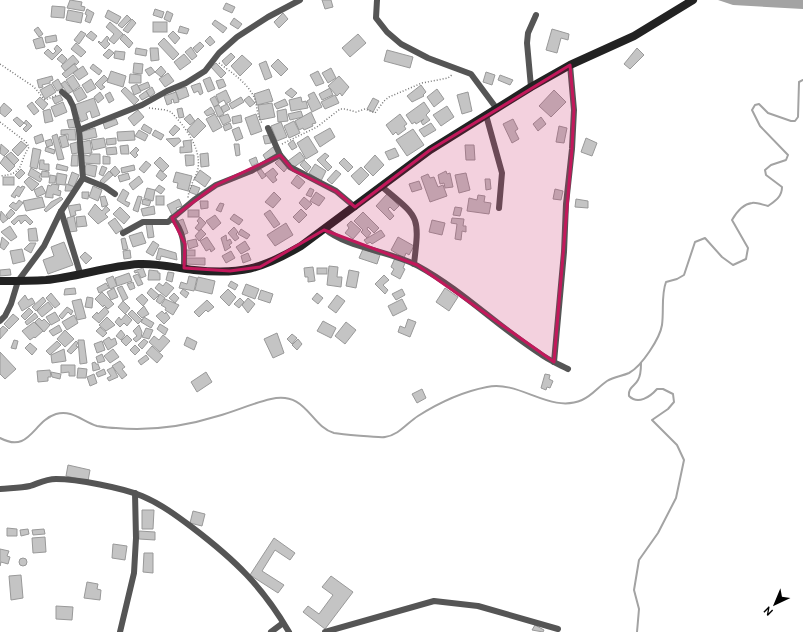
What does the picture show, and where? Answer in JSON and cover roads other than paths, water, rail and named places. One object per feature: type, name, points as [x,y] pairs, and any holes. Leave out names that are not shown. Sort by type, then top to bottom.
[{"type":"street","points":[[79,130],[142,105],[199,75],[237,37],[268,17],[300,0]]},
{"type":"street","points":[[377,0],[376,18],[387,32],[401,44],[428,58],[471,74],[497,108]]},
{"type":"street","points":[[0,281],[46,280],[139,264],[230,271],[260,267],[279,259],[325,229],[430,150],[531,87],[570,65],[634,36],[693,0]]},
{"type":"street","points":[[531,87],[527,43],[528,33],[536,15]]},
{"type":"street","points":[[554,362],[564,252],[566,204],[572,149],[574,110],[570,65]]},
{"type":"street","points":[[0,321],[5,316],[11,304],[18,281],[44,246],[61,211],[83,178],[79,130],[73,106],[69,98],[62,92]]},
{"type":"street","points":[[486,115],[502,173],[499,208]]},
{"type":"street","points":[[268,128],[280,155],[293,170],[336,191],[355,207]]},
{"type":"street","points":[[123,233],[143,222],[168,222],[187,205],[216,185],[251,171],[280,155]]},
{"type":"street","points":[[83,178],[105,187],[115,194]]},
{"type":"street","points":[[381,186],[410,211],[414,217],[417,225],[414,264]]},
{"type":"street","points":[[61,211],[80,273]]},
{"type":"street","points":[[172,218],[179,228],[185,244],[184,268]]},
{"type":"street","points":[[325,229],[344,240],[414,264],[461,294],[525,344],[568,369]]},
{"type":"street","points":[[0,489],[30,486],[46,480],[57,479],[105,486],[135,493],[170,511],[227,554],[253,582],[289,632]]},
{"type":"street","points":[[120,632],[134,573],[136,538],[135,493]]},
{"type":"street","points":[[325,632],[434,601],[478,606],[558,629]]},
{"type":"street","points":[[271,632],[283,623]]},
{"type":"waterway","points":[[0,438],[10,442],[18,442],[31,435],[48,418],[62,413],[67,413],[97,426],[142,429],[193,423],[271,399],[283,398],[293,400],[300,404],[319,424],[334,433],[385,437],[395,434],[418,416],[434,406],[468,392],[487,387],[499,386],[511,388],[558,403],[570,403],[582,400],[612,378],[629,373],[645,358],[661,331],[664,287],[666,282],[684,275],[695,242],[705,238],[722,257],[733,265],[746,259],[748,248],[732,220],[746,205],[758,203],[768,206],[778,198],[782,187],[766,175],[765,170],[771,165],[786,160],[788,155],[760,126],[752,110],[755,105],[759,104],[768,113],[795,121],[798,117],[799,82],[803,80]]},
{"type":"waterway","points":[[637,632],[639,609],[634,590],[639,560],[658,533],[676,498],[684,460],[677,445],[652,420],[668,409],[674,402],[673,394],[663,389],[657,389],[644,399],[636,400],[629,396],[631,389],[640,376],[641,363]]}]
